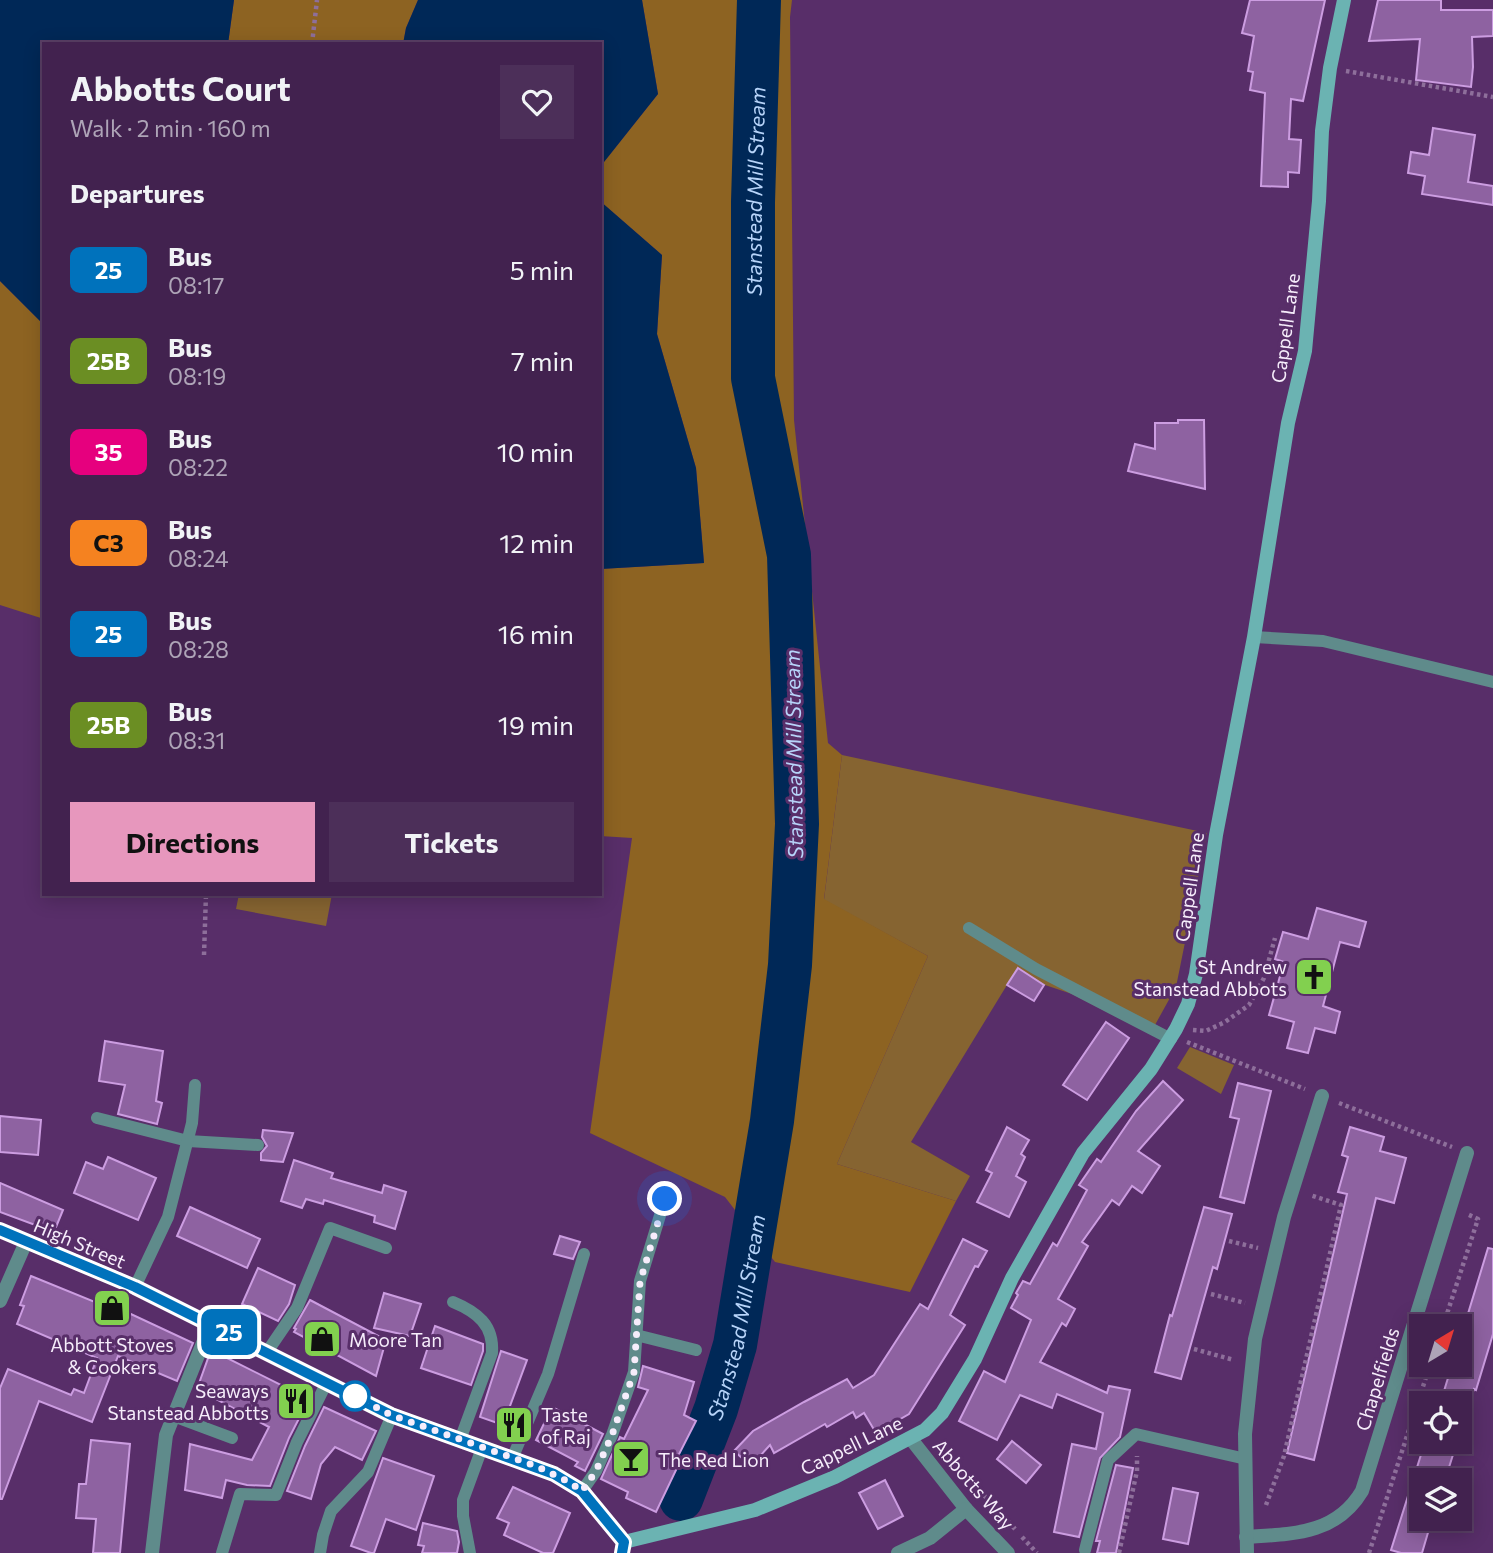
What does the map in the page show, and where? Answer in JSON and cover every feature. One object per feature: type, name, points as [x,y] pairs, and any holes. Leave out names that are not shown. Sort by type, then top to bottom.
[{"type":"street","name":"Cappell Lane","points":[[623,1547],[755,1510],[835,1477],[925,1430],[942,1413],[975,1359],[1013,1279],[1083,1153],[1151,1069],[1188,1004],[1196,974],[1216,835],[1254,637],[1288,423],[1305,351],[1319,201],[1322,131],[1330,68],[1344,0]]},
{"type":"street","points":[[1247,1553],[1245,1434],[1255,1339],[1284,1217],[1322,1097]]},
{"type":"street","name":"Chapelfields","points":[[1246,1537],[1297,1534],[1328,1525],[1350,1507],[1362,1491],[1467,1153]]},
{"type":"street","name":"High Street","points":[[0,1230],[135,1287],[391,1415],[554,1474],[582,1491],[623,1547]]},
{"type":"street","points":[[0,1301],[26,1242]]},
{"type":"street","points":[[152,1553],[163,1446],[211,1324]]},
{"type":"street","name":"Abbotts Way","points":[[911,1439],[967,1509],[1008,1553]]},
{"type":"street","points":[[898,1553],[930,1538],[967,1509]]},
{"type":"lane","points":[[1254,637],[1324,642],[1493,682]]},
{"type":"lane","points":[[970,928],[1036,969],[1173,1034]]},
{"type":"lane","points":[[135,1287],[168,1217],[192,1123],[195,1085]]},
{"type":"lane","points":[[97,1118],[188,1141],[258,1145]]},
{"type":"lane","points":[[582,1491],[596,1471],[634,1372],[640,1282],[665,1199]]},
{"type":"lane","points":[[267,1352],[297,1308],[330,1228],[387,1248]]},
{"type":"lane","points":[[512,1459],[548,1374],[584,1254]]},
{"type":"lane","points":[[453,1302],[467,1308],[480,1319],[489,1330],[492,1342],[492,1353],[460,1440]]},
{"type":"lane","points":[[636,1335],[696,1350]]},
{"type":"lane","points":[[222,1553],[240,1494],[276,1495],[297,1442],[327,1382]]},
{"type":"lane","points":[[320,1553],[331,1511],[368,1472],[391,1415]]},
{"type":"lane","points":[[173,1416],[232,1438]]},
{"type":"lane","points":[[1085,1550],[1108,1460],[1136,1434],[1246,1459]]},
{"type":"lane","points":[[470,1553],[463,1500],[482,1448]]},
{"type":"path","points":[[312,42],[317,0]]},
{"type":"path","points":[[1330,68],[1493,97]]},
{"type":"path","points":[[204,955],[206,896]]},
{"type":"path","points":[[1173,1034],[1206,1031],[1225,1022],[1249,1005],[1264,978],[1275,938]]},
{"type":"path","points":[[1262,1536],[1265,1509],[1284,1456],[1341,1205],[1311,1196]]},
{"type":"path","points":[[1447,1314],[1478,1219],[1450,1207]]},
{"type":"path","points":[[1229,1241],[1258,1248]]},
{"type":"path","points":[[1211,1294],[1245,1303]]},
{"type":"path","points":[[1194,1349],[1236,1360]]},
{"type":"path","points":[[1369,1553],[1426,1377]]},
{"type":"path","points":[[1119,1553],[1137,1471],[1136,1434]]},
{"type":"path","points":[[969,1479],[1037,1553]]},
{"type":"shaded area","points":[[234,0],[418,0],[406,28],[403,42],[228,42]]},
{"type":"shaded area","points":[[642,0],[792,0],[794,420],[828,743],[842,755],[824,899],[928,956],[837,1164],[956,1201],[910,1292],[775,1262],[725,1197],[590,1133],[632,838],[602,836],[602,569],[704,563],[696,468],[657,334],[662,255],[602,203],[602,164],[658,94]]},
{"type":"shaded area","points":[[0,281],[42,323],[42,618],[0,605]]},
{"type":"shaded area","points":[[842,755],[1207,833],[1176,987],[1150,1034],[1072,994],[1045,985],[1034,1001],[1007,985],[911,1142],[970,1176],[956,1201],[837,1164],[928,956],[824,900]]},
{"type":"shaded area","points":[[239,896],[332,896],[326,926],[236,909]]},
{"type":"shaded area","points":[[1190,1047],[1234,1065],[1221,1094],[1177,1068]]},
{"type":"water","points":[[0,0],[234,0],[228,42],[42,42],[42,323],[0,281]]},
{"type":"water","points":[[418,0],[642,0],[658,94],[602,164],[602,42],[403,42],[406,28]]},
{"type":"water","points":[[602,203],[662,255],[657,334],[696,468],[704,563],[602,569]]},
{"type":"building","points":[[1250,0],[1325,0],[1303,101],[1291,99],[1289,139],[1301,140],[1299,173],[1288,172],[1288,187],[1261,186],[1265,93],[1250,90],[1253,72],[1248,71],[1254,36],[1242,33]]},
{"type":"building","points":[[1378,0],[1441,0],[1441,10],[1493,10],[1493,36],[1472,37],[1471,87],[1416,80],[1420,39],[1369,41]]},
{"type":"building","points":[[1433,128],[1475,135],[1468,182],[1493,186],[1493,205],[1422,194],[1425,176],[1408,173],[1411,152],[1429,155]]},
{"type":"building","points":[[1178,420],[1204,420],[1205,489],[1128,471],[1135,444],[1155,449],[1155,423],[1178,423]]},
{"type":"building","name":"St Andrew Stanstead Abbots","points":[[1317,908],[1366,922],[1359,947],[1340,942],[1323,1006],[1340,1012],[1335,1033],[1315,1028],[1308,1053],[1287,1048],[1294,1022],[1269,1015],[1284,962],[1275,959],[1283,932],[1308,939]]},
{"type":"building","points":[[1018,968],[1044,985],[1034,1001],[1007,985]]},
{"type":"building","points":[[1106,1022],[1129,1038],[1087,1100],[1063,1085]]},
{"type":"building","points":[[105,1041],[163,1051],[156,1101],[162,1103],[157,1124],[118,1114],[125,1085],[99,1081]]},
{"type":"building","points":[[1163,1081],[1183,1100],[1138,1151],[1160,1166],[1142,1193],[1132,1186],[1119,1205],[1112,1200],[1082,1242],[1088,1246],[1058,1299],[1075,1309],[1066,1326],[1062,1323],[1040,1362],[1107,1393],[1109,1386],[1130,1390],[1120,1437],[1100,1458],[1079,1537],[1054,1532],[1072,1444],[1096,1449],[1103,1413],[1057,1394],[1052,1408],[1020,1395],[997,1440],[959,1421],[984,1371],[1005,1382],[1031,1320],[1011,1308],[1018,1295],[1016,1293],[1023,1281],[1030,1284],[1053,1243],[1057,1246],[1087,1190],[1079,1185],[1097,1159],[1101,1162],[1136,1111]]},
{"type":"building","points":[[1238,1083],[1271,1091],[1244,1203],[1220,1197],[1239,1119],[1230,1117]]},
{"type":"building","points":[[0,1116],[41,1120],[38,1155],[0,1152]]},
{"type":"building","points":[[1007,1127],[1029,1140],[1021,1154],[1025,1157],[1016,1176],[1026,1182],[1009,1217],[977,1202],[992,1173],[986,1170]]},
{"type":"building","points":[[1350,1127],[1384,1137],[1380,1151],[1406,1158],[1394,1203],[1376,1198],[1314,1460],[1287,1453],[1347,1194],[1338,1192],[1348,1157],[1342,1155]]},
{"type":"building","points":[[263,1130],[293,1133],[283,1162],[261,1160],[261,1153],[267,1146],[262,1137]]},
{"type":"building","points":[[108,1157],[156,1178],[138,1220],[74,1193],[86,1162],[103,1169]]},
{"type":"building","points":[[294,1160],[333,1173],[331,1178],[382,1193],[384,1185],[406,1192],[395,1229],[374,1222],[375,1216],[324,1200],[323,1204],[306,1199],[302,1208],[281,1201]]},
{"type":"building","points":[[0,1183],[63,1210],[54,1232],[0,1212]]},
{"type":"building","points":[[190,1207],[260,1239],[247,1268],[177,1236]]},
{"type":"building","points":[[1204,1207],[1232,1214],[1217,1269],[1213,1267],[1181,1379],[1155,1372]]},
{"type":"building","points":[[560,1236],[580,1242],[573,1259],[554,1254]]},
{"type":"building","points":[[963,1239],[987,1251],[978,1267],[975,1266],[950,1315],[965,1325],[909,1414],[876,1433],[864,1413],[856,1418],[853,1412],[827,1427],[825,1424],[774,1453],[770,1445],[751,1466],[734,1451],[753,1431],[804,1402],[847,1379],[853,1388],[874,1375],[920,1304],[928,1309]]},
{"type":"building","points":[[1488,1248],[1493,1249],[1493,1334],[1476,1390],[1474,1389],[1472,1395],[1472,1391],[1444,1391],[1448,1377],[1472,1377],[1472,1314],[1468,1314]]},
{"type":"building","points":[[258,1268],[295,1285],[289,1304],[278,1321],[242,1304]]},
{"type":"building","points":[[31,1276],[102,1305],[103,1301],[193,1343],[177,1381],[118,1356],[92,1422],[39,1401],[0,1499],[0,1388],[8,1369],[71,1395],[74,1389],[84,1393],[97,1358],[17,1324],[24,1306],[20,1305]]},
{"type":"building","points":[[384,1293],[421,1304],[410,1336],[374,1328]]},
{"type":"building","points":[[310,1300],[386,1340],[376,1376],[294,1332]]},
{"type":"building","points":[[435,1326],[483,1344],[471,1385],[421,1368]]},
{"type":"building","points":[[211,1350],[309,1399],[289,1438],[270,1486],[247,1485],[226,1480],[222,1498],[185,1490],[190,1444],[252,1460],[269,1427],[197,1389]]},
{"type":"building","points":[[501,1351],[527,1360],[503,1425],[480,1417]]},
{"type":"building","points":[[643,1366],[694,1382],[684,1415],[696,1421],[673,1466],[677,1468],[656,1512],[626,1498],[628,1492],[601,1479],[620,1437],[624,1439],[648,1390],[638,1387]]},
{"type":"building","points":[[324,1407],[376,1431],[362,1460],[335,1447],[321,1464],[311,1499],[287,1491]]},
{"type":"building","points":[[552,1407],[603,1434],[585,1471],[575,1466],[578,1462],[536,1440]]},
{"type":"building","points":[[91,1440],[130,1444],[120,1553],[93,1553],[96,1519],[76,1518],[79,1484],[86,1484]]},
{"type":"building","points":[[1012,1441],[1041,1465],[1026,1483],[997,1459]]},
{"type":"building","points":[[1421,1454],[1453,1454],[1449,1468],[1417,1468]]},
{"type":"building","points":[[383,1458],[434,1476],[416,1530],[386,1519],[374,1553],[371,1553],[351,1546]]},
{"type":"building","points":[[1116,1465],[1133,1468],[1116,1553],[1097,1553],[1100,1541],[1096,1541]]},
{"type":"building","points":[[885,1480],[903,1516],[878,1529],[859,1493]]},
{"type":"building","points":[[513,1487],[570,1513],[553,1553],[543,1553],[504,1535],[509,1523],[497,1518]]},
{"type":"building","points":[[1173,1488],[1198,1493],[1188,1544],[1163,1539]]},
{"type":"building","points":[[1409,1493],[1409,1531],[1428,1531],[1422,1553],[1391,1550]]},
{"type":"building","points":[[423,1523],[457,1531],[457,1553],[422,1553],[424,1546],[418,1545]]},
{"type":"waterway","name":"Stanstead Mill Stream","points":[[681,1499],[716,1409],[735,1345],[772,1121],[790,965],[797,824],[789,555],[753,378],[753,202],[759,0]]},
{"type":"bus line","name":"25","points":[[0,1230],[135,1287],[391,1415],[554,1474],[582,1491],[594,1503],[624,1542],[622,1553]]},
{"type":"place","name":"St Andrew Stanstead Abbots","points":[[1314,977]]},
{"type":"place","name":"Abbott Stoves & Cookers","points":[[112,1308]]},
{"type":"place","name":"Moore Tan","points":[[322,1339]]},
{"type":"place","name":"Seaways Stanstead Abbotts","points":[[296,1401]]},
{"type":"place","name":"Taste of Raj","points":[[514,1425]]},
{"type":"place","name":"The Red Lion","points":[[631,1459]]},
{"type":"route","points":[[355,1396],[349,1393],[391,1415],[536,1466],[582,1491],[596,1471],[612,1435],[634,1372],[640,1282],[665,1199]]}]
